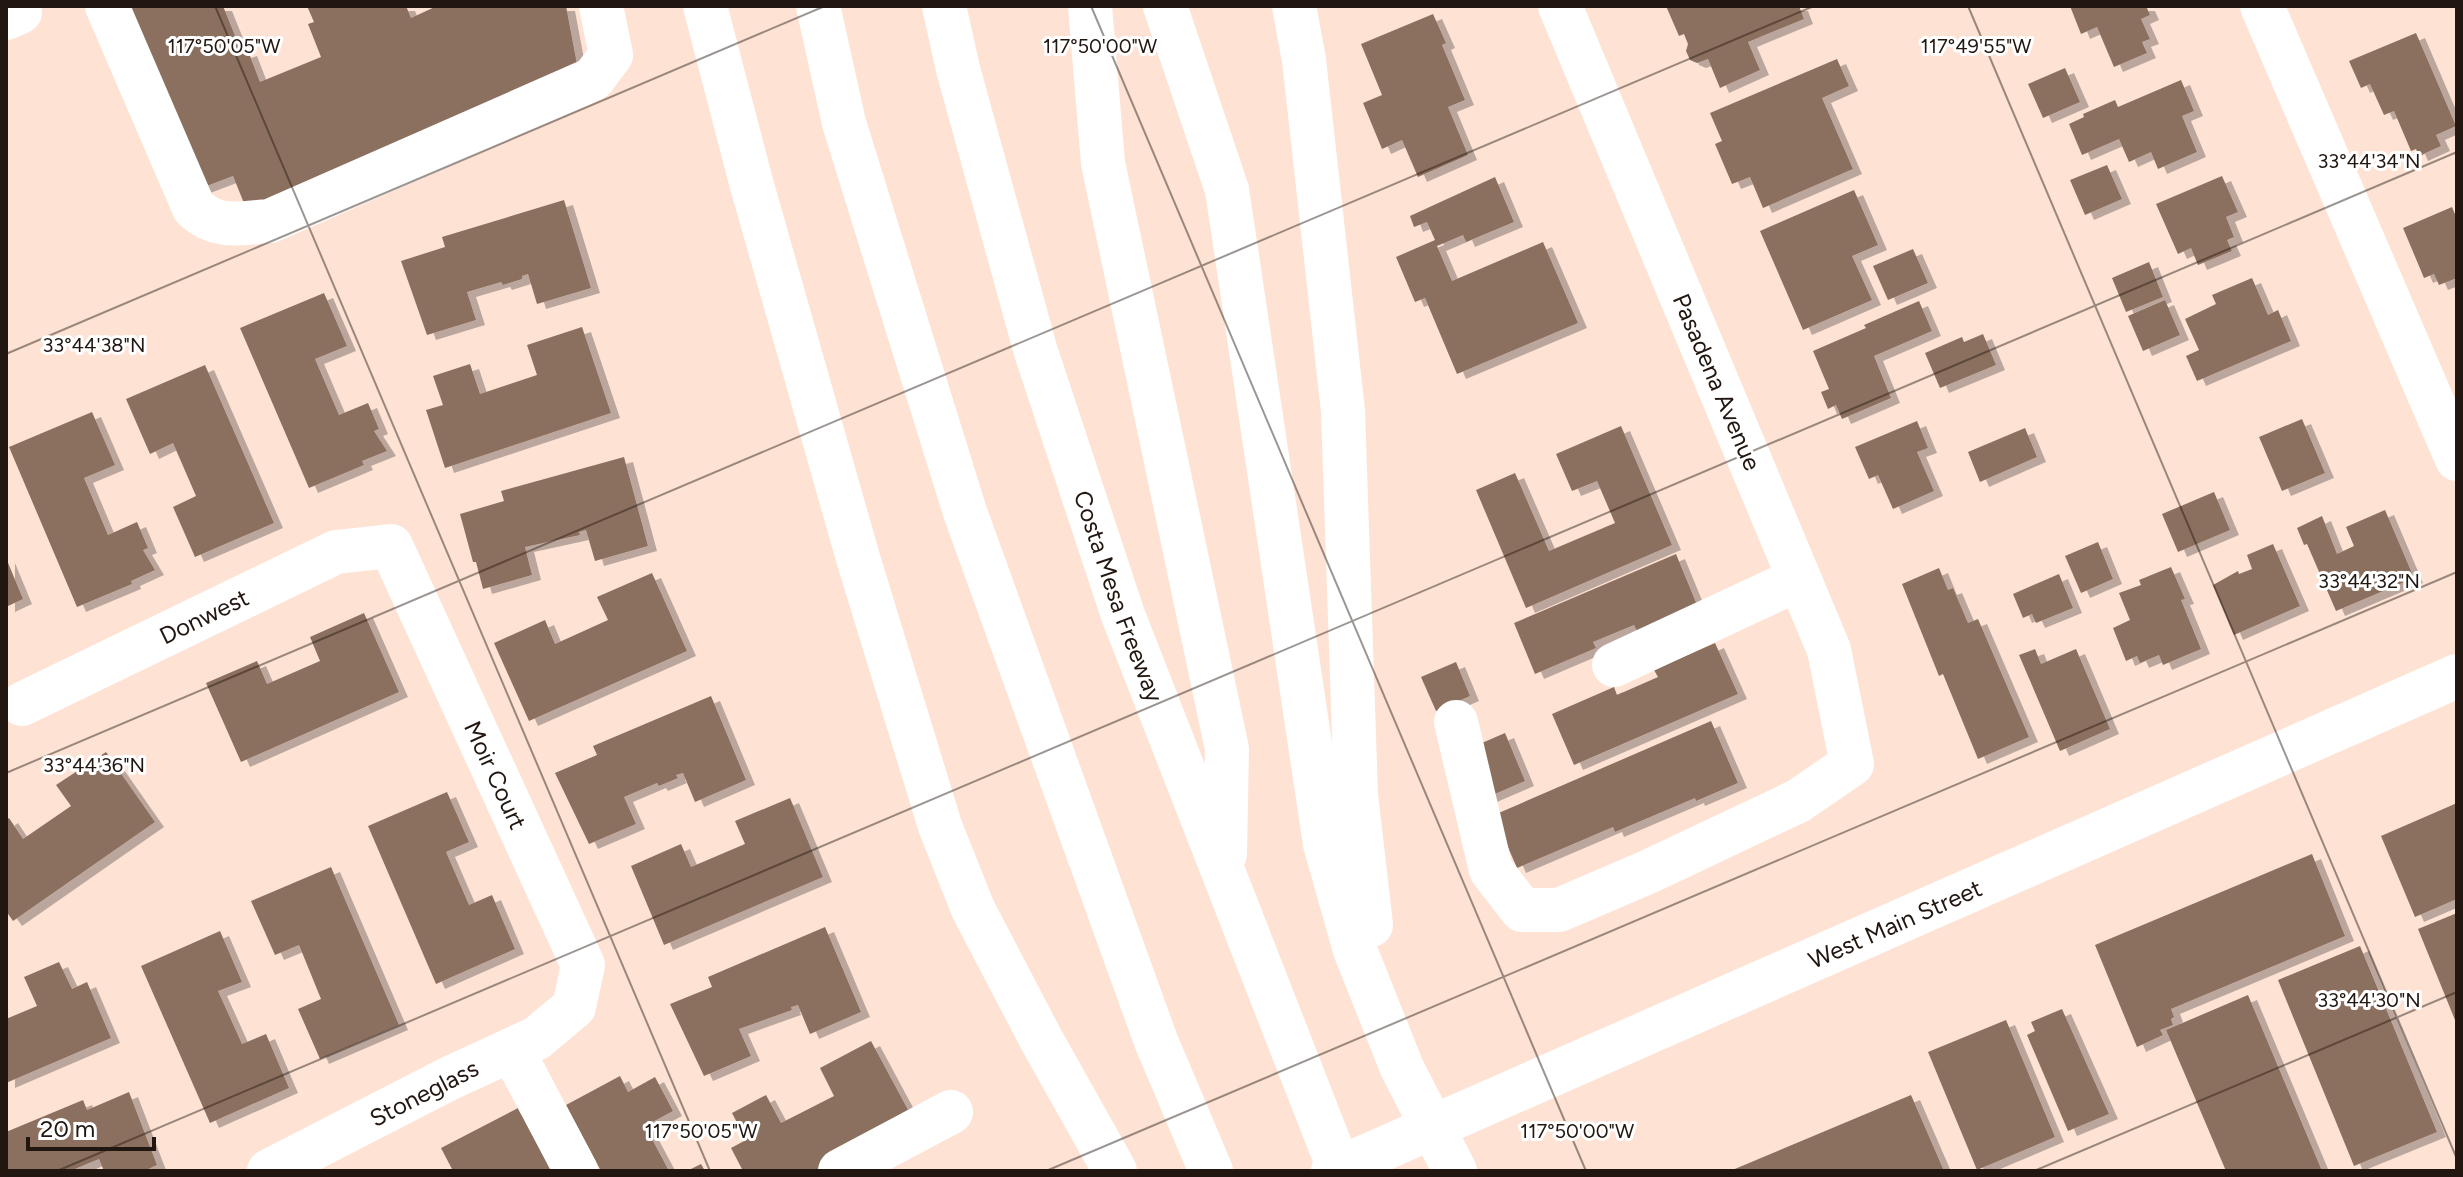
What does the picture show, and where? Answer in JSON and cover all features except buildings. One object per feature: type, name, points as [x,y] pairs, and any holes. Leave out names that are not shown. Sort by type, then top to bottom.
[{"type":"main road","points":[[6,18],[20,12],[17,6]]},
{"type":"main road","points":[[107,6],[194,208],[207,220],[227,224],[270,221],[593,79],[611,55],[601,6]]},
{"type":"main road","points":[[705,6],[751,182],[858,558],[940,826],[973,909],[1115,1171]]},
{"type":"main road","points":[[818,6],[844,123],[965,512],[1156,1041],[1211,1171]]},
{"type":"main road","name":"Costa Mesa Freeway","points":[[944,6],[958,69],[1036,352],[1123,615],[1340,1171]]},
{"type":"main road","points":[[1090,6],[1103,163],[1227,749],[1224,876]]},
{"type":"main road","points":[[1165,6],[1227,190],[1325,844],[1355,950],[1402,1068],[1455,1171]]},
{"type":"main road","points":[[1294,6],[1304,60],[1343,411],[1356,795],[1367,910],[1402,1068]]},
{"type":"main road","name":"Pasadena Avenue","points":[[1456,722],[1491,870],[1522,910],[1559,910],[1650,871],[1798,801],[1852,764],[1829,650],[1560,6]]},
{"type":"main road","points":[[2262,6],[2457,459]]},
{"type":"main road","name":"Donwest","points":[[22,704],[336,552],[391,546]]},
{"type":"main road","name":"Moir Court","points":[[391,546],[583,965],[574,1007]]},
{"type":"main road","points":[[1614,665],[1799,579]]},
{"type":"main road","name":"West Main Street","points":[[1333,1171],[2457,676]]},
{"type":"main road","name":"Stoneglass","points":[[269,1171],[537,1038],[574,1007]]},
{"type":"main road","points":[[512,1050],[576,1171]]},
{"type":"main road","points":[[840,1171],[951,1112]]}]
